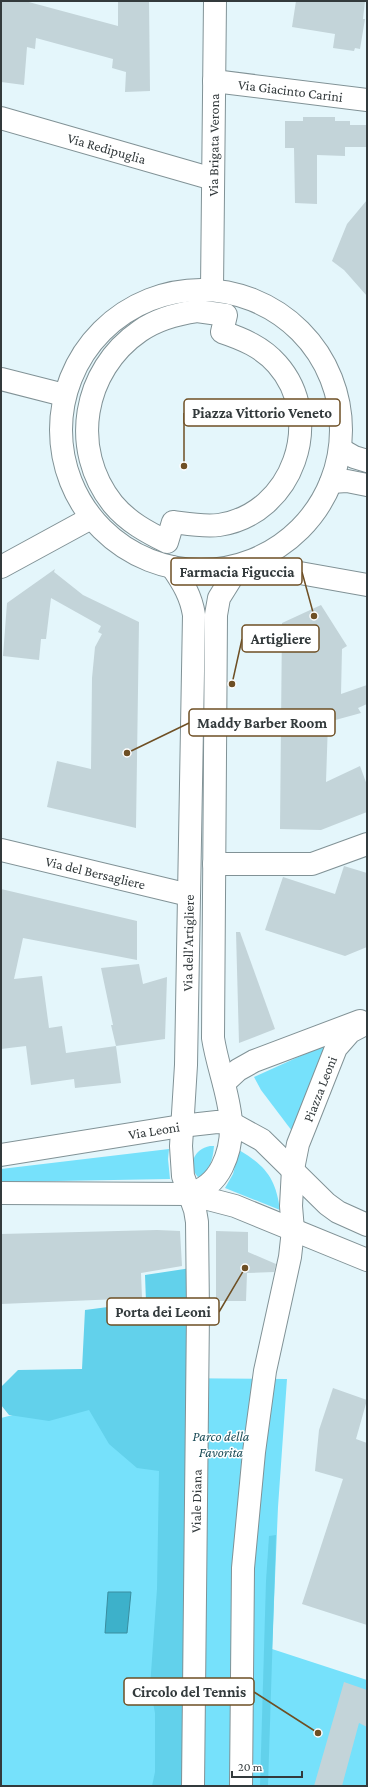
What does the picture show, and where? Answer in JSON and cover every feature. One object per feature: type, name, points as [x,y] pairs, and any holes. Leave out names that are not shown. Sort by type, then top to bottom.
[{"type":"street","name":"Via Brigata Verona","points":[[212,289],[215,1]]},
{"type":"street","name":"Via Giacinto Carini","points":[[214,81],[367,100]]},
{"type":"street","name":"Via Redipuglia","points":[[1,118],[213,179]]},
{"type":"street","points":[[188,289],[212,289],[230,291],[260,302],[287,318],[309,339],[326,366],[337,395],[341,426],[340,449],[331,482],[315,510],[289,538],[256,558],[239,566],[220,570],[190,570],[172,567],[152,561],[129,551],[108,536],[91,518],[79,500],[63,461],[60,440],[60,418],[64,395],[77,362],[99,332],[128,309],[162,294],[188,289]]},
{"type":"street","points":[[196,311],[226,315],[222,332],[245,340],[262,350],[277,364],[289,381],[296,400],[300,420],[299,442],[293,466],[286,481],[273,497],[257,510],[239,520],[219,525],[198,525],[173,522],[167,542],[144,530],[128,518],[114,504],[102,488],[88,451],[86,431],[92,392],[100,374],[111,357],[124,342],[140,330],[177,314],[196,311]]},
{"type":"street","points":[[1,379],[64,395]]},
{"type":"street","points":[[340,449],[354,457],[367,461]]},
{"type":"street","points":[[331,482],[347,481],[367,485]]},
{"type":"street","points":[[1,567],[91,518]]},
{"type":"street","points":[[239,566],[283,570],[367,585]]},
{"type":"street","name":"Via dell'Artigliere","points":[[239,566],[219,598],[216,614],[213,1038],[217,1062],[224,1084],[238,1108],[262,1140]]},
{"type":"street","name":"Via dell'Artigliere","points":[[172,567],[185,584],[191,600],[194,615],[186,1066],[181,1126],[181,1163],[183,1176],[189,1194],[198,1192],[206,1187],[220,1170],[229,1150],[231,1138],[224,1123],[224,1084]]},
{"type":"street","points":[[214,864],[312,864],[367,844]]},
{"type":"street","name":"Via del Bersagliere","points":[[1,850],[189,896]]},
{"type":"street","name":"Piazza Leoni","points":[[224,1084],[238,1070],[254,1061],[347,1024],[367,1018]]},
{"type":"street","name":"Piazza Leoni","points":[[293,1230],[291,1206],[293,1169],[298,1144],[336,1048],[350,1032],[367,1023]]},
{"type":"street","points":[[144,1132],[165,1116],[174,1105],[181,1089],[186,1066]]},
{"type":"street","points":[[181,1163],[195,1137],[209,1125],[224,1123],[262,1140],[327,1204],[338,1212],[367,1225]]},
{"type":"street","name":"Via Leoni","points":[[1,1155],[181,1126],[224,1123]]},
{"type":"street","points":[[1,1193],[189,1194],[235,1206],[367,1260]]},
{"type":"street","name":"Viale Diana","points":[[189,1194],[195,1210],[196,1222],[198,1312],[193,1786]]},
{"type":"street","points":[[241,1786],[244,1553],[254,1452],[265,1371],[290,1257],[293,1230]]},
{"type":"green space","points":[[327,1044],[292,1131],[261,1090],[254,1077]]},
{"type":"green space","points":[[214,1146],[212,1160],[206,1171],[199,1178],[193,1168],[194,1159],[196,1154],[204,1148]]},
{"type":"green space","points":[[169,1149],[168,1159],[170,1179],[1,1182],[1,1169]]},
{"type":"green space","points":[[239,1150],[256,1162],[268,1174],[276,1190],[280,1210],[225,1188],[233,1174]]},
{"type":"green space","name":"Parco della Favorita","points":[[160,1378],[287,1379],[278,1507],[272,1649],[367,1680],[367,1786],[1,1786],[1,1418]]},
{"type":"shaded area","points":[[191,1268],[183,1786],[152,1786],[155,1772],[155,1713],[150,1687],[157,1589],[159,1471],[137,1468],[109,1444],[89,1410],[49,1421],[9,1415],[1,1405],[1,1387],[18,1370],[82,1369],[85,1310],[146,1302],[145,1275]]},
{"type":"shaded area","points":[[276,1535],[268,1786],[260,1786],[266,1581],[269,1536]]},
{"type":"shaded area","points":[[108,1592],[131,1592],[127,1633],[105,1633]]},
{"type":"building","points":[[1,1],[25,1],[118,26],[118,1],[149,1],[150,91],[125,92],[126,72],[112,68],[113,59],[36,38],[35,49],[27,47],[24,85],[1,82]]},
{"type":"building","points":[[296,1],[365,1],[363,19],[365,19],[360,49],[355,48],[354,51],[333,48],[335,34],[292,27]]},
{"type":"building","points":[[303,117],[335,117],[335,121],[350,121],[350,125],[367,125],[367,147],[345,147],[345,156],[317,155],[317,204],[295,203],[294,148],[285,148],[285,121],[303,121]]},
{"type":"building","points":[[367,200],[367,296],[344,270],[332,261],[347,224]]},
{"type":"building","points":[[55,569],[54,572],[83,595],[139,622],[136,828],[47,807],[57,761],[91,769],[92,678],[95,647],[102,634],[98,632],[101,626],[51,598],[46,639],[41,639],[39,660],[3,656],[7,603]]},
{"type":"building","points":[[321,605],[347,646],[342,649],[341,694],[367,685],[367,704],[358,708],[361,713],[328,722],[326,782],[360,766],[367,785],[367,812],[321,830],[280,829],[282,623]]},
{"type":"building","points":[[344,866],[367,873],[367,947],[345,956],[265,930],[283,877],[335,894]]},
{"type":"building","points":[[1,889],[137,921],[137,960],[23,938],[14,979],[42,976],[49,1028],[62,1026],[66,1053],[116,1046],[121,1083],[75,1088],[74,1079],[31,1085],[26,1046],[1,1049]]},
{"type":"building","points":[[236,932],[240,932],[275,1029],[239,1043]]},
{"type":"building","points":[[139,964],[143,984],[167,977],[165,1039],[116,1046],[101,968]]},
{"type":"building","points":[[157,1230],[180,1231],[182,1266],[141,1273],[142,1298],[1,1304],[1,1234]]},
{"type":"building","points":[[216,1231],[248,1232],[248,1252],[276,1264],[274,1272],[247,1273],[246,1301],[216,1301]]},
{"type":"building","points":[[333,1388],[367,1400],[356,1439],[367,1443],[367,1625],[302,1604],[343,1479],[315,1471],[319,1430]]},
{"type":"building","points":[[344,1682],[367,1690],[367,1727],[359,1723],[342,1786],[314,1786]]},
{"type":"place","name":"Piazza Vittorio Veneto","points":[[184,466]]},
{"type":"place","name":"Farmacia Figuccia","points":[[314,616]]},
{"type":"place","name":"Artigliere","points":[[232,684]]},
{"type":"place","name":"Maddy Barber Room","points":[[127,753]]},
{"type":"place","name":"Porta dei Leoni","points":[[245,1268]]},
{"type":"place","name":"Circolo del Tennis","points":[[318,1733]]}]
